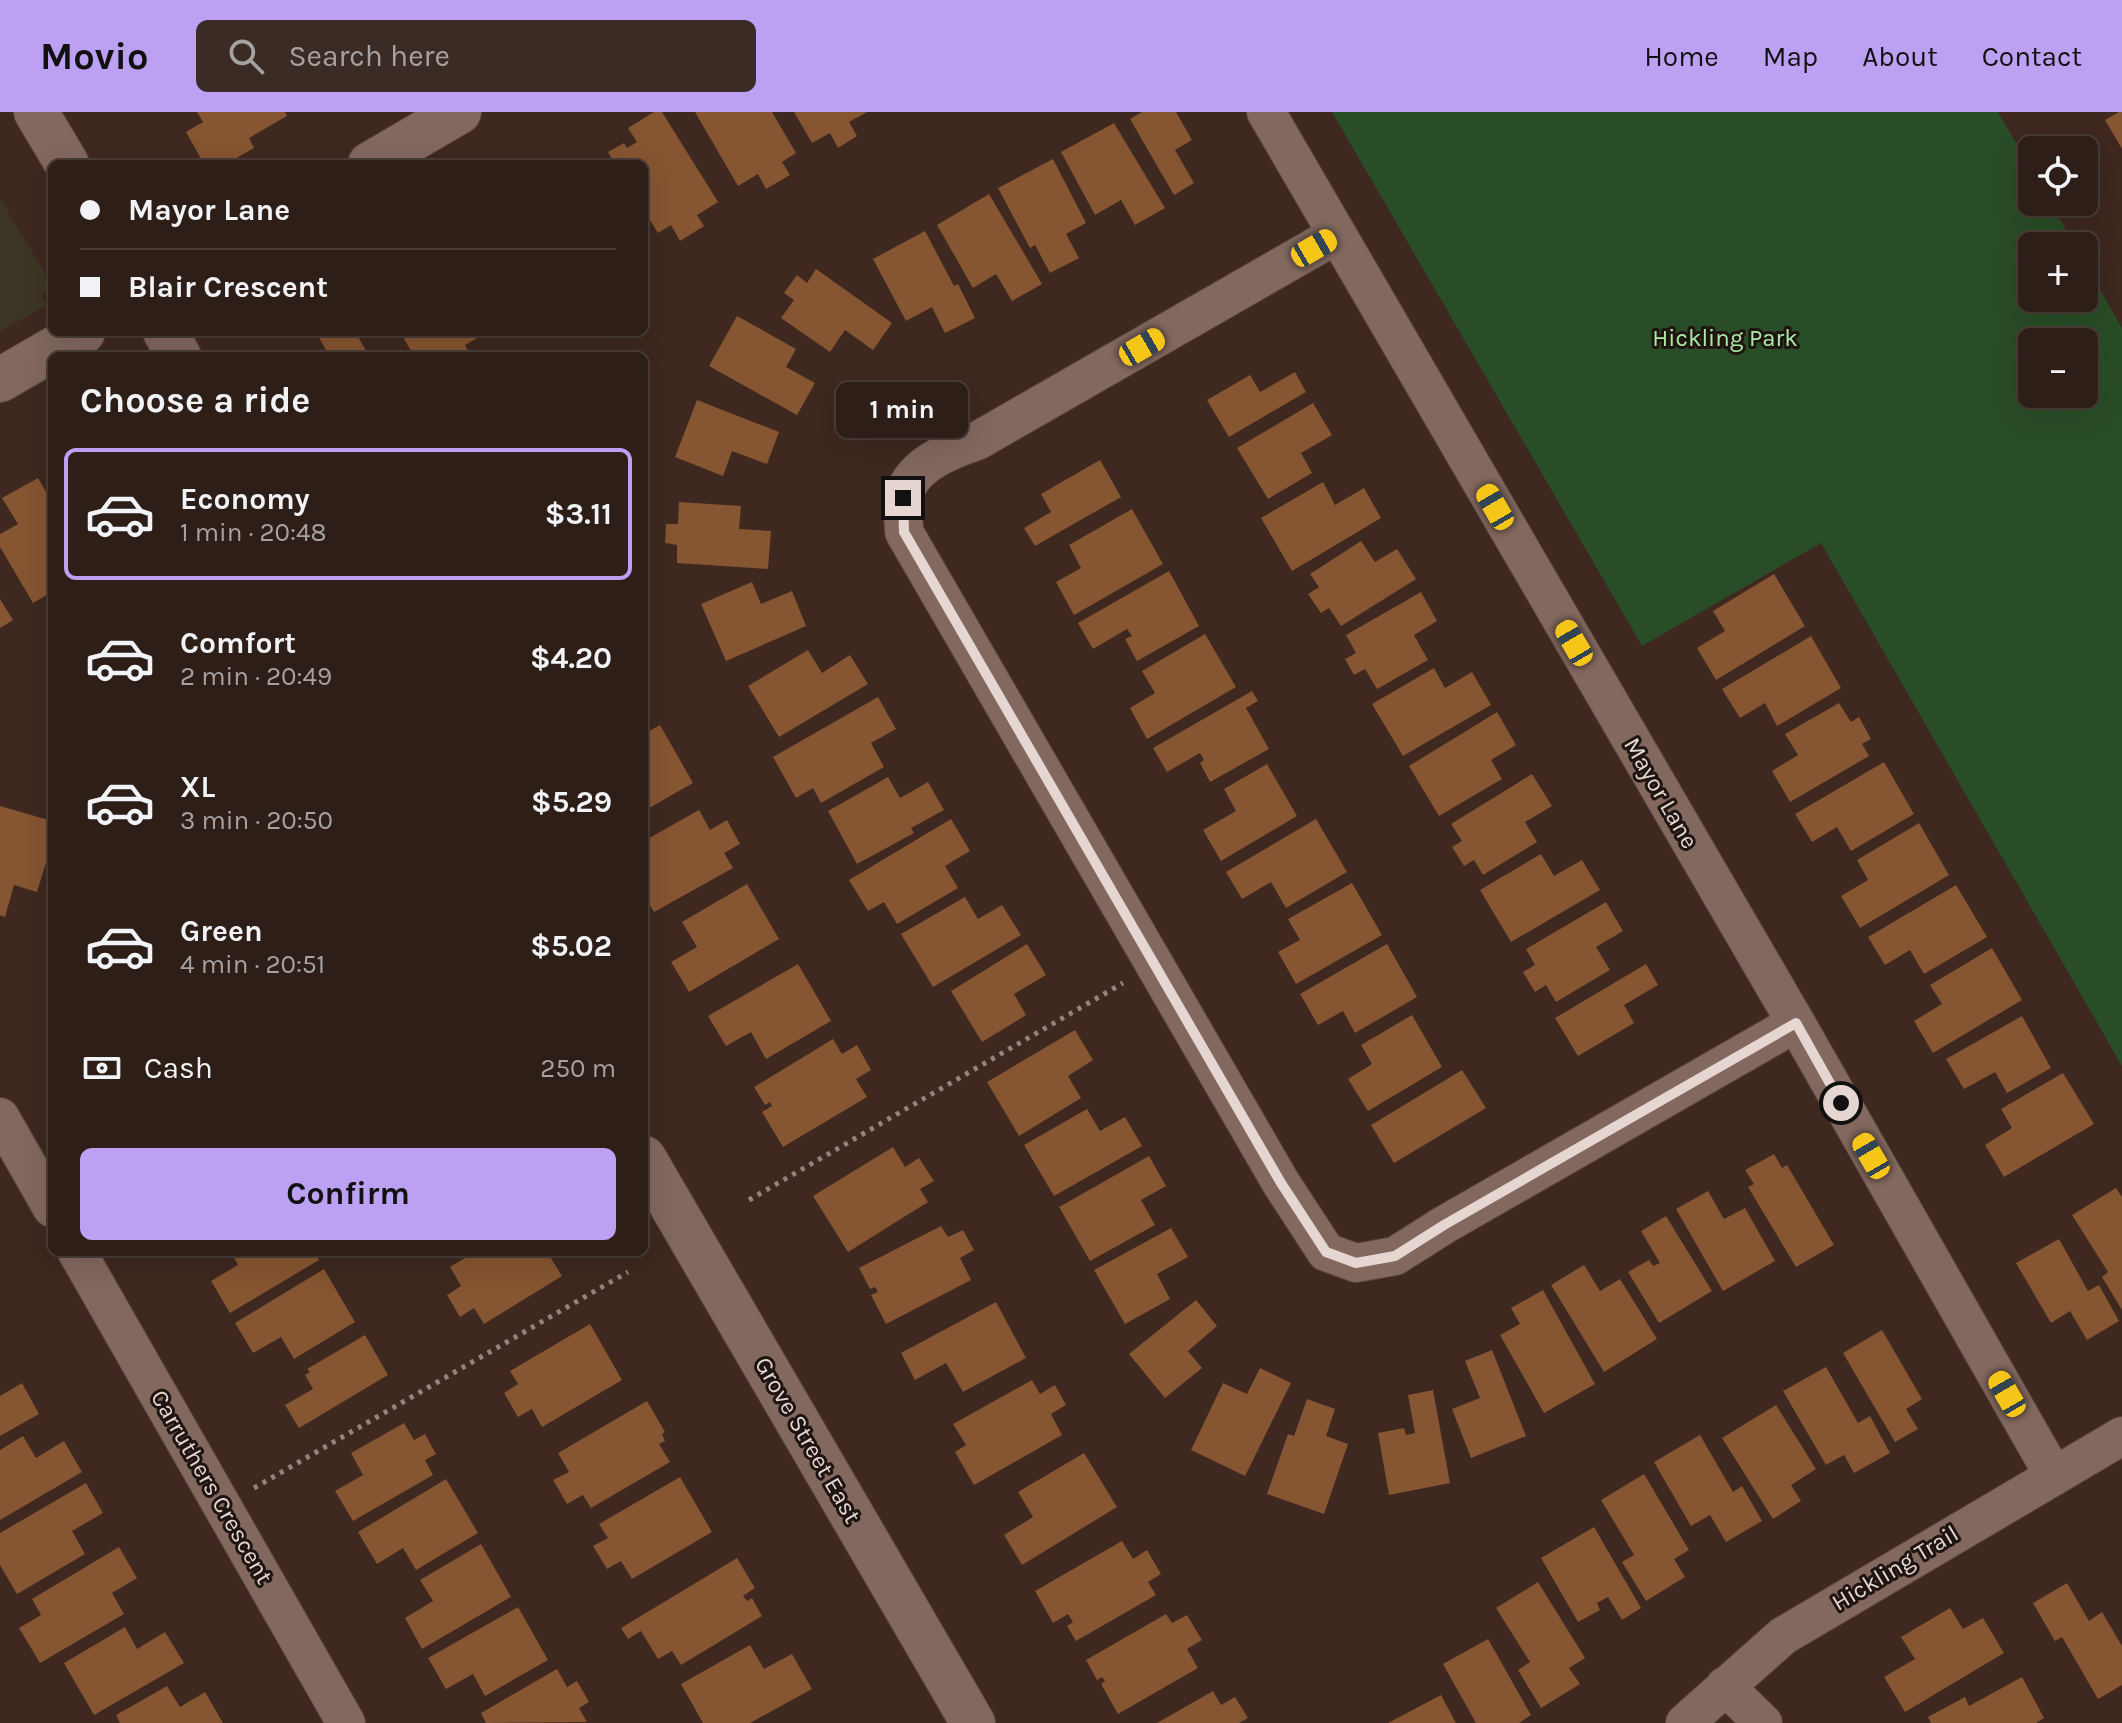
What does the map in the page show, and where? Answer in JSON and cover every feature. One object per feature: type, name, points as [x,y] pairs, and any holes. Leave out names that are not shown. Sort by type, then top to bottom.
[{"type":"street","points":[[36,112],[65,160]]},
{"type":"street","points":[[377,160],[459,112]]},
{"type":"street","name":"Mayor Lane","points":[[1266,112],[1796,1023],[2054,1476]]},
{"type":"street","points":[[1336,235],[977,441],[947,451],[917,472],[903,498],[904,532],[1281,1183],[1326,1252],[1356,1263],[1395,1256],[1796,1023]]},
{"type":"street","points":[[48,352],[76,336]]},
{"type":"street","points":[[0,380],[48,352]]},
{"type":"street","points":[[0,1117],[48,1201]]},
{"type":"street","name":"Grove Street East","points":[[648,1165],[973,1723]]},
{"type":"street","name":"Carruthers Crescent","points":[[79,1256],[346,1723]]},
{"type":"street","name":"Hickling Trail","points":[[1685,1723],[1783,1636],[2122,1436]]},
{"type":"street","points":[[1725,1686],[1763,1723]]},
{"type":"path","points":[[749,1200],[1128,981]]},
{"type":"path","points":[[253,1489],[628,1272]]},
{"type":"shaded area","points":[[0,198],[48,279],[48,289],[41,295],[47,305],[0,332]]},
{"type":"green space","name":"Hickling Park","points":[[1332,112],[1998,112],[2018,147],[2018,216],[2058,216],[2067,232],[2018,232],[2018,312],[2098,312],[2098,286],[2122,328],[2122,1066],[1821,543],[1642,646]]},
{"type":"building","points":[[197,112],[285,112],[287,116],[249,138],[254,148],[233,160],[202,160],[186,132],[203,122]]},
{"type":"building","points":[[654,112],[662,112],[718,202],[697,215],[704,226],[680,241],[671,225],[658,233],[648,217],[648,160],[613,160],[608,152],[624,143],[627,148],[637,142],[628,128]]},
{"type":"building","points":[[695,112],[772,112],[796,153],[782,162],[790,175],[766,189],[758,174],[738,186]]},
{"type":"building","points":[[794,112],[867,112],[849,122],[857,136],[838,148],[830,133],[812,143]]},
{"type":"building","points":[[1142,112],[1176,112],[1192,140],[1175,150],[1194,183],[1174,195],[1130,119]]},
{"type":"building","points":[[2122,112],[2122,149],[2105,120]]},
{"type":"building","points":[[1114,123],[1165,208],[1135,225],[1121,200],[1095,215],[1061,152]]},
{"type":"building","points":[[1053,159],[1086,223],[1066,234],[1079,258],[1050,273],[1035,245],[1030,248],[998,188]]},
{"type":"building","points":[[989,194],[1042,284],[1012,301],[996,274],[973,288],[937,225]]},
{"type":"building","points":[[925,231],[975,318],[945,333],[932,307],[906,321],[873,259]]},
{"type":"building","points":[[816,269],[892,323],[873,350],[845,330],[830,352],[781,318],[794,300],[784,293],[797,275],[807,283]]},
{"type":"building","points":[[737,316],[796,349],[786,367],[815,383],[797,415],[709,366]]},
{"type":"building","points":[[318,336],[358,336],[367,352],[327,352]]},
{"type":"building","points":[[402,336],[479,337],[465,345],[469,352],[412,352]]},
{"type":"building","points":[[1295,372],[1306,392],[1229,437],[1207,400],[1250,375],[1260,392]]},
{"type":"building","points":[[697,400],[779,432],[767,464],[732,451],[723,476],[675,457]]},
{"type":"building","points":[[1313,403],[1332,435],[1301,453],[1312,473],[1268,499],[1237,448]]},
{"type":"building","points":[[1100,460],[1121,497],[1035,546],[1024,528],[1051,512],[1041,494]]},
{"type":"building","points":[[38,478],[48,495],[48,594],[33,603],[0,547],[0,534],[18,524],[2,498]]},
{"type":"building","points":[[1323,482],[1335,505],[1364,488],[1381,518],[1292,571],[1261,518]]},
{"type":"building","points":[[679,502],[741,506],[739,529],[771,531],[768,569],[677,563],[677,545],[665,543],[666,524],[678,524]]},
{"type":"building","points":[[1132,509],[1163,564],[1074,615],[1056,582],[1081,568],[1069,545]]},
{"type":"building","points":[[1361,541],[1375,562],[1397,549],[1416,579],[1341,626],[1329,608],[1321,613],[1308,594],[1319,587],[1310,574]]},
{"type":"building","points":[[1169,571],[1199,626],[1137,661],[1125,639],[1132,636],[1127,629],[1093,649],[1078,623]]},
{"type":"building","points":[[1774,574],[1805,626],[1716,680],[1697,648],[1725,631],[1713,611]]},
{"type":"building","points":[[752,582],[761,604],[792,591],[806,626],[726,661],[701,604]]},
{"type":"building","points":[[1421,592],[1437,621],[1414,635],[1428,660],[1377,689],[1365,669],[1354,675],[1345,659],[1356,653],[1346,635]]},
{"type":"building","points":[[0,599],[13,620],[0,628]]},
{"type":"building","points":[[1205,634],[1236,687],[1147,739],[1130,708],[1155,693],[1142,671]]},
{"type":"building","points":[[1811,636],[1841,688],[1777,726],[1765,703],[1740,718],[1722,689]]},
{"type":"building","points":[[808,650],[822,673],[850,655],[868,684],[779,737],[748,686]]},
{"type":"building","points":[[1434,668],[1445,688],[1472,672],[1491,705],[1403,756],[1372,704]]},
{"type":"building","points":[[1252,691],[1258,701],[1246,708],[1269,749],[1210,782],[1200,763],[1204,760],[1200,753],[1167,772],[1153,748]]},
{"type":"building","points":[[878,697],[896,729],[871,743],[884,767],[821,803],[813,788],[796,798],[773,757]]},
{"type":"building","points":[[1839,703],[1851,722],[1859,717],[1871,739],[1862,744],[1869,756],[1790,802],[1772,771],[1798,755],[1785,734]]},
{"type":"building","points":[[1497,712],[1516,745],[1491,760],[1502,779],[1439,816],[1409,766]]},
{"type":"building","points":[[660,725],[693,783],[648,809],[648,732]]},
{"type":"building","points":[[1884,762],[1914,814],[1851,851],[1837,827],[1812,842],[1795,814]]},
{"type":"building","points":[[1267,764],[1297,816],[1221,861],[1203,830],[1236,811],[1224,789]]},
{"type":"building","points":[[1532,774],[1552,806],[1525,822],[1537,842],[1483,875],[1474,860],[1464,866],[1452,847],[1462,841],[1451,824]]},
{"type":"building","points":[[888,777],[900,798],[928,782],[944,810],[911,828],[914,833],[857,864],[828,811]]},
{"type":"building","points":[[0,806],[48,820],[48,856],[37,892],[14,885],[5,917],[0,915]]},
{"type":"building","points":[[699,810],[710,830],[727,820],[740,844],[724,853],[733,868],[654,912],[648,902],[648,839]]},
{"type":"building","points":[[951,819],[970,851],[945,866],[958,888],[897,924],[884,902],[868,911],[849,880]]},
{"type":"building","points":[[1316,819],[1347,872],[1286,908],[1271,882],[1242,899],[1226,872]]},
{"type":"building","points":[[1919,823],[1949,875],[1860,928],[1841,896],[1868,880],[1857,860]]},
{"type":"building","points":[[1541,854],[1554,876],[1582,860],[1600,890],[1511,942],[1480,890]]},
{"type":"building","points":[[1352,883],[1382,935],[1296,984],[1278,952],[1300,940],[1288,919]]},
{"type":"building","points":[[747,884],[779,939],[689,992],[671,962],[697,947],[682,922]]},
{"type":"building","points":[[1956,885],[1987,937],[1924,974],[1910,950],[1885,965],[1868,937]]},
{"type":"building","points":[[965,897],[978,919],[1002,905],[1021,935],[933,987],[901,934]]},
{"type":"building","points":[[1606,902],[1623,931],[1596,947],[1610,970],[1556,1002],[1546,985],[1535,992],[1523,972],[1535,965],[1526,949]]},
{"type":"building","points":[[1027,944],[1046,975],[1014,994],[1026,1015],[982,1042],[951,991]]},
{"type":"building","points":[[1387,944],[1417,997],[1355,1033],[1343,1011],[1318,1025],[1300,994]]},
{"type":"building","points":[[1992,948],[2022,1000],[1933,1053],[1914,1021],[1942,1004],[1930,985]]},
{"type":"building","points":[[798,964],[831,1021],[766,1059],[751,1032],[726,1046],[708,1016]]},
{"type":"building","points":[[1646,964],[1658,985],[1624,1005],[1634,1023],[1578,1056],[1555,1018]]},
{"type":"building","points":[[1412,1015],[1442,1067],[1368,1111],[1348,1079],[1372,1064],[1361,1045]]},
{"type":"building","points":[[2022,1016],[2051,1068],[2007,1093],[1995,1072],[1964,1089],[1946,1059]]},
{"type":"building","points":[[1075,1030],[1093,1060],[1068,1076],[1081,1098],[1019,1136],[987,1082]]},
{"type":"building","points":[[833,1039],[842,1054],[857,1045],[871,1070],[856,1079],[867,1097],[783,1147],[762,1112],[772,1106],[770,1102],[765,1105],[754,1087]]},
{"type":"building","points":[[1462,1070],[1486,1108],[1394,1163],[1371,1125]]},
{"type":"building","points":[[2063,1073],[2094,1124],[2004,1177],[1985,1145],[2012,1128],[2001,1109]]},
{"type":"building","points":[[1087,1109],[1100,1131],[1125,1117],[1142,1146],[1054,1196],[1024,1145]]},
{"type":"building","points":[[893,1147],[905,1167],[919,1158],[934,1181],[920,1189],[928,1202],[848,1252],[813,1196]]},
{"type":"building","points":[[1774,1154],[1782,1168],[1787,1165],[1834,1245],[1796,1267],[1748,1187],[1754,1184],[1745,1170]]},
{"type":"building","points":[[1149,1156],[1166,1186],[1141,1200],[1155,1225],[1090,1261],[1059,1207]]},
{"type":"building","points":[[2116,1188],[2122,1197],[2122,1310],[2102,1277],[2108,1272],[2072,1215]]},
{"type":"building","points":[[1708,1191],[1724,1219],[1745,1208],[1775,1261],[1723,1291],[1676,1209]]},
{"type":"building","points":[[1666,1216],[1712,1291],[1659,1323],[1628,1272],[1649,1260],[1653,1266],[1660,1263],[1641,1231]]},
{"type":"building","points":[[941,1226],[948,1237],[963,1230],[974,1250],[960,1258],[971,1280],[886,1324],[871,1295],[878,1292],[875,1287],[870,1289],[859,1268]]},
{"type":"building","points":[[1171,1228],[1188,1257],[1157,1274],[1170,1299],[1125,1324],[1094,1270]]},
{"type":"building","points":[[2059,1239],[2088,1291],[2099,1285],[2119,1321],[2087,1340],[2070,1311],[2051,1323],[2016,1263]]},
{"type":"building","points":[[233,1256],[317,1256],[319,1260],[230,1313],[211,1281],[238,1265]]},
{"type":"building","points":[[468,1256],[550,1256],[562,1276],[484,1324],[474,1308],[460,1317],[447,1295],[461,1286],[450,1267]]},
{"type":"building","points":[[1584,1265],[1600,1291],[1620,1279],[1657,1339],[1604,1372],[1551,1285]]},
{"type":"building","points":[[324,1269],[355,1322],[294,1359],[281,1337],[253,1353],[235,1323]]},
{"type":"building","points":[[1543,1290],[1595,1384],[1544,1413],[1500,1335],[1520,1324],[1511,1308]]},
{"type":"building","points":[[1196,1300],[1217,1326],[1188,1351],[1202,1368],[1165,1398],[1129,1354]]},
{"type":"building","points":[[996,1302],[1026,1358],[963,1392],[946,1363],[915,1380],[901,1353]]},
{"type":"building","points":[[590,1324],[622,1380],[542,1427],[532,1409],[518,1417],[504,1393],[518,1384],[510,1371]]},
{"type":"building","points":[[1882,1330],[1922,1399],[1906,1409],[1918,1429],[1895,1442],[1843,1353]]},
{"type":"building","points":[[365,1335],[388,1375],[299,1428],[285,1405],[313,1389],[305,1375],[310,1372],[307,1369]]},
{"type":"building","points":[[1492,1350],[1526,1436],[1471,1458],[1452,1409],[1480,1398],[1465,1361]]},
{"type":"building","points":[[1826,1367],[1858,1423],[1870,1416],[1890,1453],[1854,1473],[1844,1455],[1826,1465],[1783,1391]]},
{"type":"building","points":[[1260,1368],[1291,1383],[1245,1476],[1191,1450],[1223,1383],[1247,1394]]},
{"type":"building","points":[[1032,1380],[1040,1394],[1055,1385],[1066,1405],[1051,1414],[1062,1435],[974,1485],[955,1452],[966,1445],[953,1424]]},
{"type":"building","points":[[22,1383],[39,1414],[0,1436],[0,1396]]},
{"type":"building","points":[[1433,1390],[1450,1483],[1389,1495],[1378,1433],[1404,1428],[1406,1435],[1415,1433],[1408,1395]]},
{"type":"building","points":[[1307,1399],[1335,1409],[1326,1436],[1348,1444],[1324,1514],[1267,1494],[1288,1434],[1294,1436]]},
{"type":"building","points":[[647,1401],[665,1432],[662,1434],[665,1441],[659,1444],[670,1462],[591,1508],[583,1495],[567,1504],[553,1480],[569,1472],[558,1453]]},
{"type":"building","points":[[1776,1405],[1816,1469],[1791,1485],[1801,1501],[1773,1519],[1722,1438]]},
{"type":"building","points":[[404,1423],[414,1440],[425,1434],[436,1454],[425,1460],[433,1475],[353,1521],[335,1491],[363,1475],[351,1453]]},
{"type":"building","points":[[1700,1435],[1733,1492],[1742,1486],[1762,1521],[1726,1542],[1710,1515],[1691,1526],[1654,1462]]},
{"type":"building","points":[[23,1436],[36,1458],[64,1441],[82,1472],[0,1520],[0,1450]]},
{"type":"building","points":[[1084,1453],[1117,1507],[1022,1565],[1004,1535],[1033,1517],[1018,1492]]},
{"type":"building","points":[[1644,1474],[1689,1550],[1674,1559],[1685,1577],[1646,1601],[1622,1562],[1634,1555],[1601,1500]]},
{"type":"building","points":[[680,1477],[712,1532],[632,1579],[621,1561],[607,1569],[593,1546],[608,1538],[599,1524]]},
{"type":"building","points":[[446,1479],[478,1533],[416,1570],[403,1548],[377,1564],[358,1532]]},
{"type":"building","points":[[86,1483],[103,1513],[72,1531],[85,1554],[17,1594],[0,1565],[0,1533]]},
{"type":"building","points":[[1594,1527],[1641,1608],[1622,1620],[1608,1597],[1597,1603],[1600,1610],[1578,1622],[1541,1558]]},
{"type":"building","points":[[1122,1541],[1133,1559],[1147,1550],[1161,1574],[1148,1582],[1156,1595],[1076,1641],[1067,1626],[1073,1622],[1068,1614],[1053,1623],[1035,1591]]},
{"type":"building","points":[[481,1544],[511,1597],[422,1649],[405,1618],[433,1601],[420,1580]]},
{"type":"building","points":[[119,1547],[137,1578],[112,1593],[124,1614],[40,1663],[19,1628],[41,1615],[32,1599]]},
{"type":"building","points":[[737,1558],[755,1588],[743,1596],[747,1601],[752,1598],[762,1616],[681,1665],[672,1651],[658,1659],[641,1631],[628,1639],[621,1628]]},
{"type":"building","points":[[1538,1582],[1585,1658],[1569,1668],[1580,1684],[1541,1708],[1518,1670],[1530,1662],[1496,1608]]},
{"type":"building","points":[[2067,1583],[2089,1621],[2102,1612],[2122,1646],[2122,1685],[2098,1699],[2062,1637],[2055,1641],[2033,1603]]},
{"type":"building","points":[[518,1607],[548,1660],[485,1696],[473,1674],[446,1689],[428,1658]]},
{"type":"building","points":[[1950,1608],[1963,1629],[1983,1618],[2004,1653],[1905,1712],[1884,1677],[1915,1659],[1901,1637]]},
{"type":"building","points":[[1166,1614],[1172,1623],[1187,1615],[1202,1640],[1187,1649],[1198,1668],[1118,1714],[1101,1684],[1105,1681],[1102,1677],[1097,1680],[1086,1660]]},
{"type":"building","points":[[125,1627],[137,1649],[165,1632],[184,1663],[94,1715],[64,1663]]},
{"type":"building","points":[[1488,1639],[1531,1715],[1519,1723],[1476,1723],[1443,1664]]},
{"type":"building","points":[[750,1645],[764,1669],[792,1654],[812,1689],[750,1723],[703,1723],[681,1684]]},
{"type":"building","points":[[557,1669],[567,1687],[577,1681],[589,1702],[579,1708],[587,1722],[486,1723],[481,1713]]},
{"type":"building","points":[[2022,1677],[2044,1718],[2036,1723],[1931,1723],[1928,1717],[1965,1697],[1969,1706]]},
{"type":"building","points":[[167,1686],[180,1707],[205,1692],[223,1723],[120,1723],[116,1715]]},
{"type":"building","points":[[1213,1691],[1221,1705],[1235,1697],[1248,1718],[1239,1723],[1157,1723]]},
{"type":"building","points":[[1441,1695],[1456,1723],[1388,1723]]},
{"type":"route","points":[[903,498],[904,532],[1281,1183],[1326,1252],[1356,1263],[1395,1256],[1796,1023],[1841,1103]]}]
